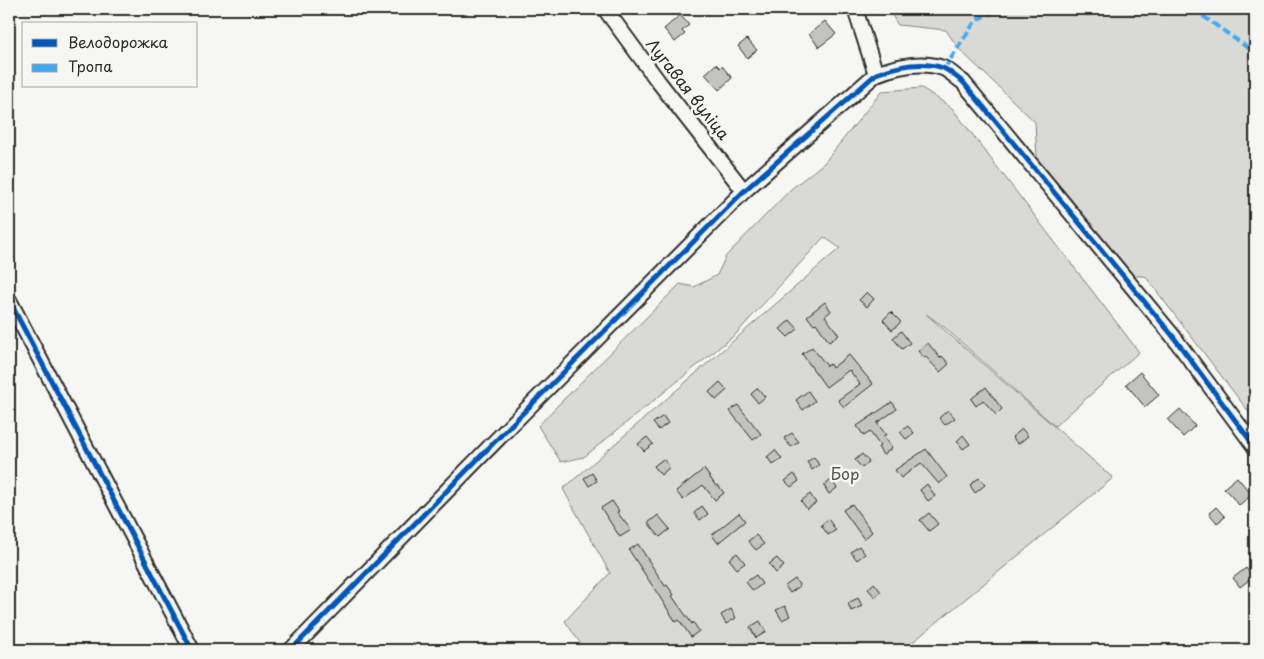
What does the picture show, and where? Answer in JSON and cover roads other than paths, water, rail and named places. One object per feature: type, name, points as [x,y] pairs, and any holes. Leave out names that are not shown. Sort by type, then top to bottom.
[{"type":"street","name":"Лугавая вуліца","points":[[605,9],[658,81],[744,190]]},
{"type":"street","points":[[855,9],[876,74]]},
{"type":"street","points":[[291,650],[744,190],[876,74],[896,67],[925,65],[944,68],[963,82],[1172,335],[1255,445]]},
{"type":"street","points":[[9,300],[192,650]]},
{"type":"park label","name":"Бор","points":[[845,474]]}]
